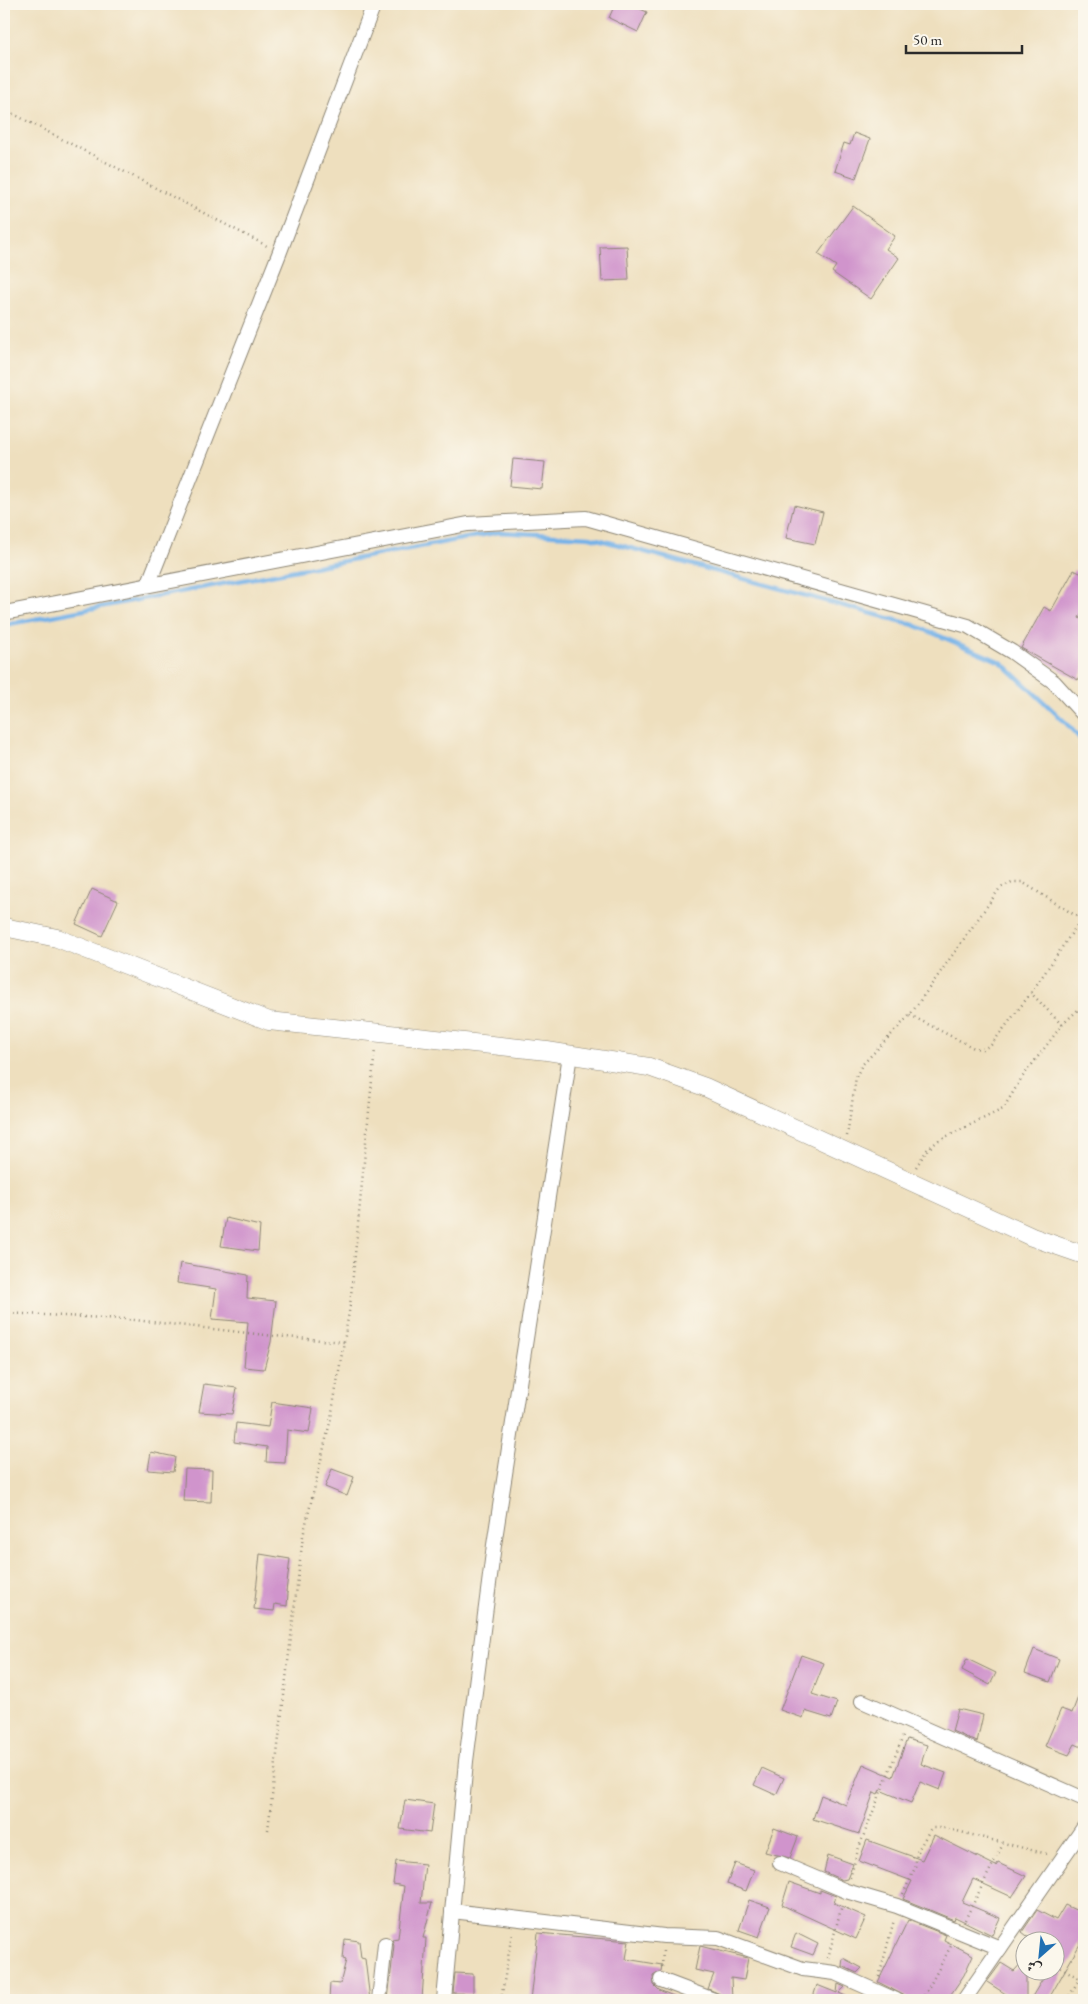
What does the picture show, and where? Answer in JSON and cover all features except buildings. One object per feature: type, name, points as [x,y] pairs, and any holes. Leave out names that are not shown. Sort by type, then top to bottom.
[{"type":"street","points":[[148,585],[280,252],[374,4]]},
{"type":"street","points":[[4,613],[468,524],[586,518],[968,626],[1012,652],[1054,682],[1084,714]]},
{"type":"street","points":[[4,927],[57,938],[268,1021],[570,1055],[649,1068],[706,1087],[1032,1237],[1084,1255]]},
{"type":"street","points":[[444,2000],[466,1761],[494,1545],[570,1055]]},
{"type":"street","points":[[862,1700],[1084,1799]]},
{"type":"street","points":[[964,2000],[1084,1827]]},
{"type":"street","points":[[780,1863],[846,1891],[897,1906],[1000,1948]]},
{"type":"street","points":[[452,1911],[664,1936],[718,1938],[803,1969],[835,1973],[896,2000]]},
{"type":"street","points":[[379,2000],[386,1944]]},
{"type":"street","points":[[661,1980],[714,2000]]},
{"type":"path","points":[[4,109],[280,252]]},
{"type":"path","points":[[846,1150],[856,1077],[867,1060],[910,1015],[1000,888],[1012,882],[1022,882],[1081,919]]},
{"type":"path","points":[[910,1015],[974,1048],[983,1048],[990,1045],[1032,993],[1084,915]]},
{"type":"path","points":[[1032,993],[1062,1024]]},
{"type":"path","points":[[908,1179],[928,1150],[939,1140],[1003,1109],[1020,1079],[1062,1024],[1084,1004]]},
{"type":"path","points":[[268,1830],[303,1536],[331,1418],[344,1342],[358,1231],[376,1033]]},
{"type":"path","points":[[4,1313],[126,1318],[274,1336],[344,1342]]},
{"type":"path","points":[[824,1971],[859,1848],[908,1722]]},
{"type":"path","points":[[872,1991],[877,1983],[897,1906],[915,1868],[917,1852],[931,1828],[945,1828],[1002,1844],[1064,1857]]},
{"type":"path","points":[[922,2000],[1002,1844]]},
{"type":"path","points":[[501,2000],[514,1919]]},
{"type":"path","points":[[1066,1970],[1080,1979]]},
{"type":"path","points":[[1067,2000],[1084,1971]]},
{"type":"waterway","points":[[4,625],[499,532],[590,537],[914,625],[1001,662],[1066,723],[1084,743]]}]
